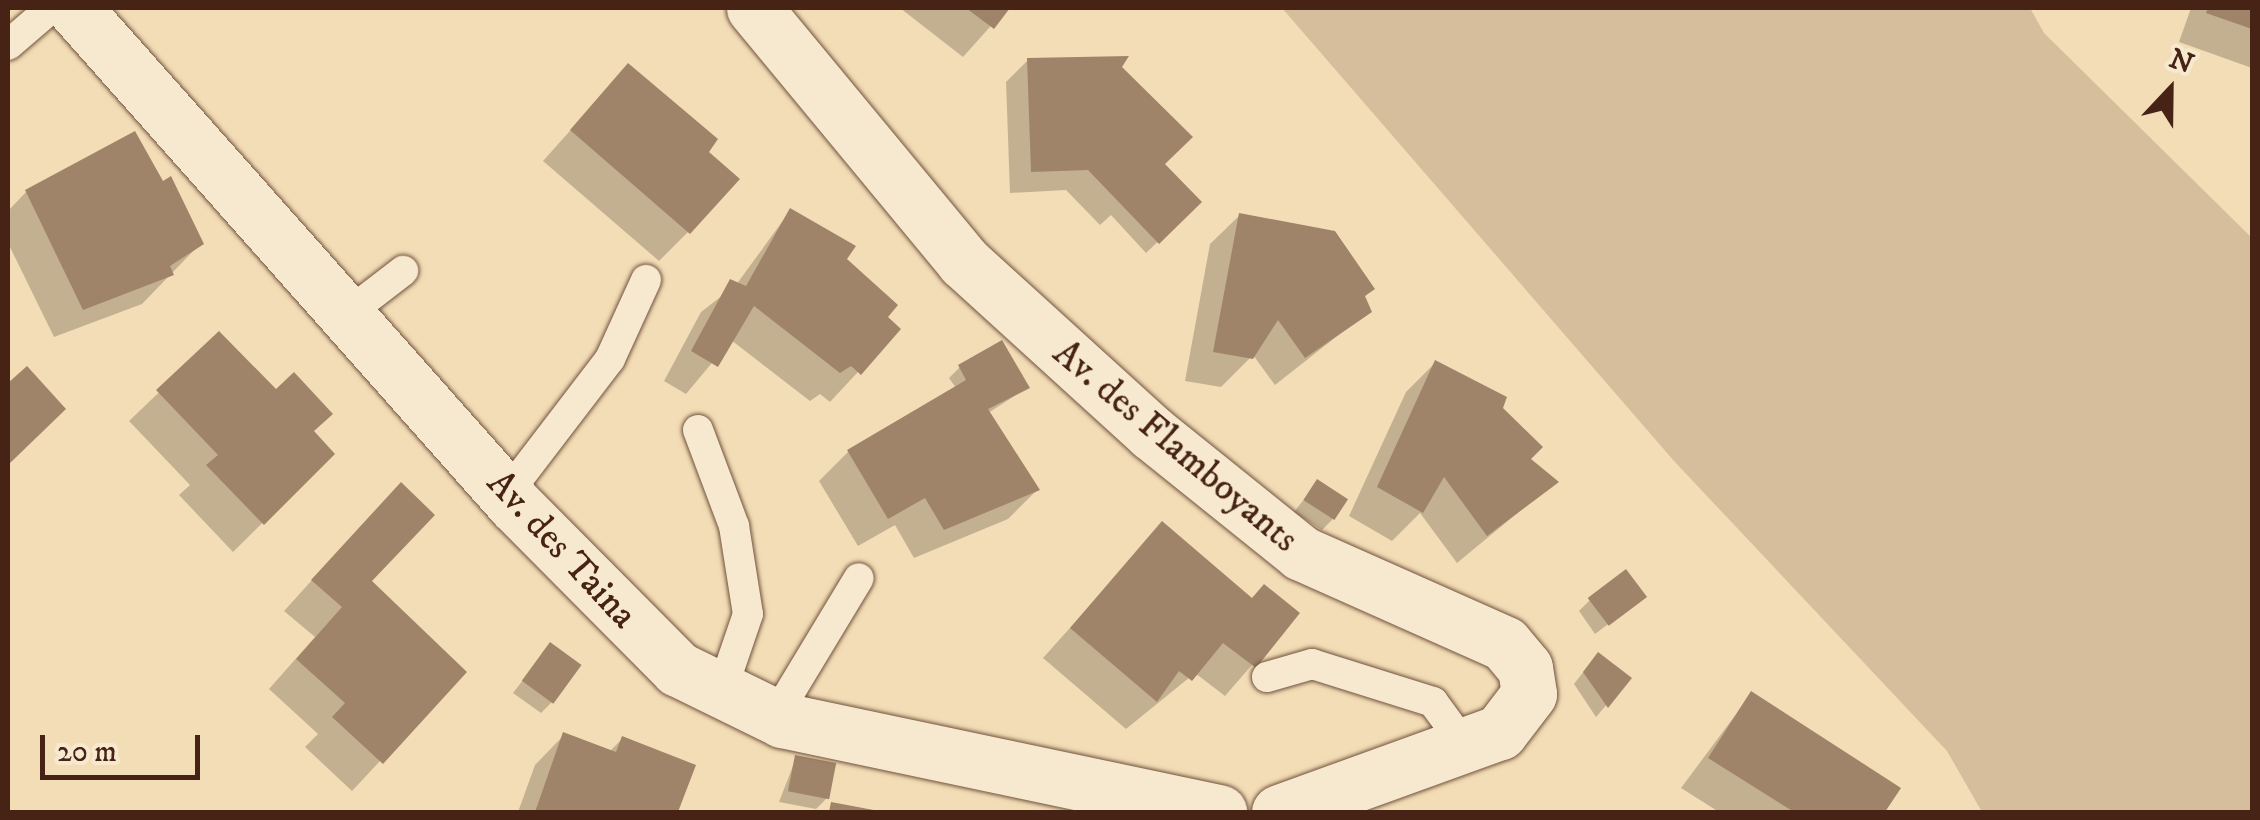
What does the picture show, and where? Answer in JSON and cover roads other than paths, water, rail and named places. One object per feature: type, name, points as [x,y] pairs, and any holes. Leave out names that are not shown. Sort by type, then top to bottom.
[{"type":"street","name":"Av. des Taina","points":[[74,8],[351,312],[506,495],[615,614],[721,693],[775,718],[1219,812]]},
{"type":"street","name":"Av. des Flamboyants","points":[[754,8],[964,262],[1152,433],[1314,561],[1510,647],[1526,668],[1526,701],[1518,719],[1466,747],[1279,812]]},
{"type":"lane","points":[[8,44],[51,8]]},
{"type":"lane","points":[[351,312],[403,271]]},
{"type":"lane","points":[[506,495],[610,359],[646,280]]},
{"type":"lane","points":[[698,430],[734,526],[748,614],[721,693]]},
{"type":"lane","points":[[775,718],[859,578]]},
{"type":"lane","points":[[1267,677],[1312,664],[1432,702],[1466,747]]}]
